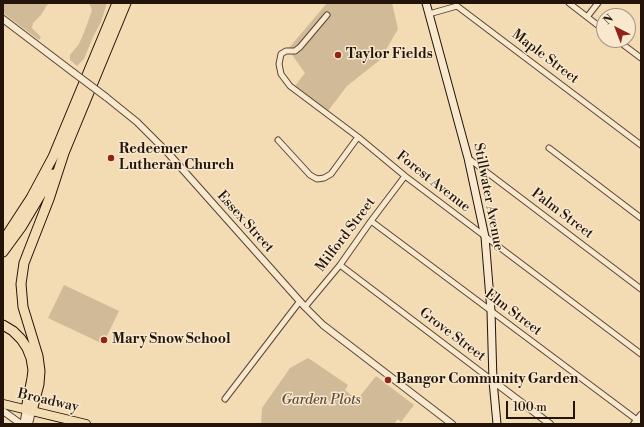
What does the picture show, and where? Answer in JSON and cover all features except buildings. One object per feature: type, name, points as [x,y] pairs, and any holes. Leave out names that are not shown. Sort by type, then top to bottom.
[{"type":"highway","points":[[3,241],[31,198],[60,142],[117,3]]},
{"type":"highway","points":[[29,410],[39,384],[40,367],[23,306],[22,273],[27,252],[49,199],[64,153],[126,3]]},
{"type":"highway","points":[[3,252],[26,219],[64,153]]},
{"type":"highway","points":[[3,233],[14,225]]},
{"type":"highway","points":[[3,325],[13,331],[21,339],[31,358],[33,370],[29,410]]},
{"type":"main road","name":"Stillwater Avenue","points":[[426,3],[468,158],[485,237],[491,311],[493,381],[497,424]]},
{"type":"main road","name":"Broadway","points":[[3,404],[86,424]]},
{"type":"street","points":[[569,3],[596,24]]},
{"type":"street","points":[[587,17],[598,3]]},
{"type":"street","name":"Maple Street","points":[[429,14],[457,6],[641,145]]},
{"type":"street","name":"Forest Avenue","points":[[326,16],[300,47],[295,51],[286,51],[281,54],[279,64],[282,74],[290,86],[358,137],[405,176],[641,354]]},
{"type":"street","name":"Essex Street","points":[[3,19],[106,96],[137,122],[168,153],[323,325],[452,424]]},
{"type":"street","points":[[628,48],[641,58]]},
{"type":"street","points":[[278,140],[310,175],[317,179],[324,178],[331,174],[358,137]]},
{"type":"street","points":[[549,148],[641,218]]},
{"type":"street","name":"Palm Street","points":[[468,158],[641,289]]},
{"type":"street","name":"Milford Street","points":[[306,307],[340,265],[405,176]]},
{"type":"street","name":"Elm Street","points":[[371,221],[638,421]]},
{"type":"street","name":"Grove Street","points":[[340,265],[550,424]]},
{"type":"street","points":[[225,399],[300,301]]},
{"type":"street","points":[[25,424],[24,419],[29,410]]},
{"type":"street","points":[[29,410],[30,424]]},
{"type":"street","points":[[3,411],[21,424]]},
{"type":"green space","points":[[3,3],[50,3],[33,23],[32,28],[41,37],[39,40],[3,13]]},
{"type":"green space","points":[[89,3],[107,3],[101,22],[84,59],[77,66],[70,60],[70,55],[79,44],[85,30],[92,10]]},
{"type":"green space","name":"Taylor Fields","points":[[327,3],[392,3],[398,29],[380,60],[347,86],[328,111],[295,86],[305,73],[288,49]]},
{"type":"green space","points":[[64,285],[119,311],[103,344],[48,318]]},
{"type":"green space","name":"Garden Plots","points":[[308,358],[348,385],[345,390],[357,400],[376,376],[414,405],[401,422],[398,419],[394,424],[261,424],[262,408],[290,368]]},
{"type":"place","name":"Taylor Fields","points":[[338,55]]},
{"type":"place","name":"Redeemer Lutheran Church","points":[[111,158]]},
{"type":"place","name":"Mary Snow School","points":[[104,340]]},
{"type":"place","name":"Bangor Community Garden","points":[[388,380]]}]
